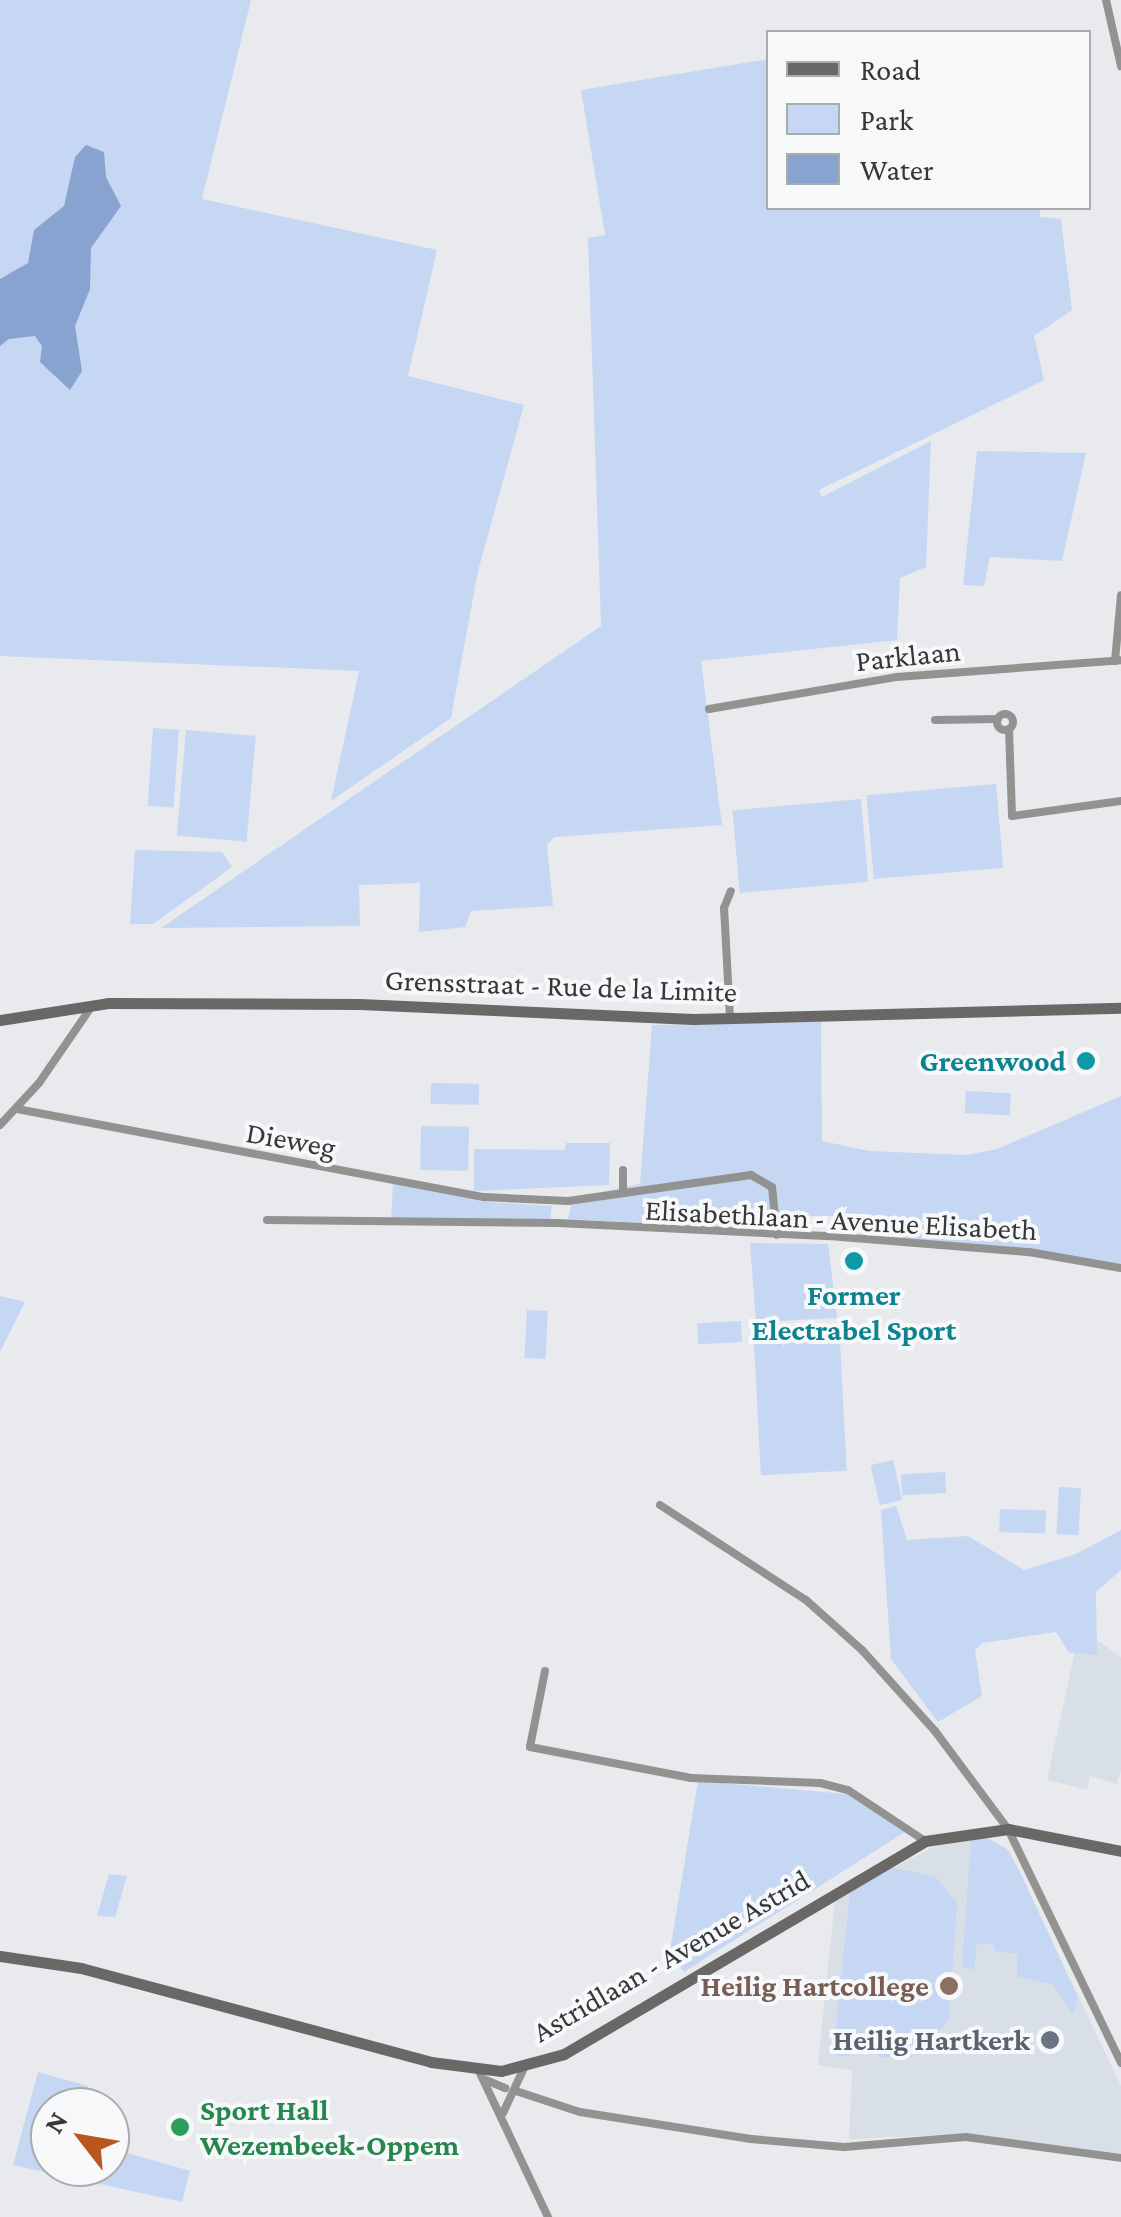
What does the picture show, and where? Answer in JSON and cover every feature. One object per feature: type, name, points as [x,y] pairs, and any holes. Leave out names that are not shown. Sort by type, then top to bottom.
[{"type":"street","points":[[1106,0],[1121,66]]},
{"type":"street","name":"Parklaan","points":[[709,708],[896,677],[1118,661],[1121,595]]},
{"type":"street","points":[[935,720],[998,718],[998,728],[1009,729],[1012,816],[1121,802]]},
{"type":"street","points":[[730,891],[724,908],[730,1018]]},
{"type":"street","points":[[0,1125],[17,1109],[94,1004]]},
{"type":"street","name":"Grensstraat - Rue de la Limite","points":[[0,1020],[94,1004],[360,1004],[730,1018],[1121,1008]]},
{"type":"street","name":"Dieweg","points":[[17,1109],[468,1194],[559,1201],[757,1176],[774,1192],[778,1235]]},
{"type":"street","points":[[622,1191],[623,1170]]},
{"type":"street","points":[[558,1223],[559,1201]]},
{"type":"street","name":"Elisabethlaan - Avenue Elisabeth","points":[[267,1220],[558,1223],[778,1235],[987,1248],[1121,1268]]},
{"type":"street","points":[[660,1505],[755,1562],[862,1650],[938,1734],[1008,1829],[1121,2063]]},
{"type":"street","points":[[545,1671],[530,1746],[690,1778],[838,1787],[925,1841]]},
{"type":"street","name":"Astridlaan - Avenue Astrid","points":[[0,1956],[81,1968],[481,2074],[524,2068],[564,2054],[925,1841],[1008,1829],[1121,1852]]},
{"type":"street","points":[[503,2113],[524,2068]]},
{"type":"street","points":[[481,2074],[504,2088]]},
{"type":"street","points":[[481,2074],[503,2113],[548,2217]]},
{"type":"street","points":[[516,2091],[580,2112],[751,2140],[844,2147],[966,2137],[1121,2158]]},
{"type":"shaded area","points":[[1080,1628],[1121,1657],[1121,1771],[1117,1784],[1090,1776],[1087,1790],[1047,1780]]},
{"type":"shaded area","name":"Heilig Hartcollege","points":[[987,1838],[1010,1852],[1121,2086],[1121,2154],[968,2134],[849,2139],[852,2070],[818,2065],[835,1899],[933,1847]]},
{"type":"green space","points":[[0,0],[251,0],[202,199],[437,250],[408,376],[524,405],[478,571],[451,718],[331,801],[359,671],[0,656]]},
{"type":"green space","points":[[766,59],[766,210],[1040,210],[1040,217],[1061,219],[1072,310],[1034,336],[1044,380],[819,490],[822,497],[931,441],[926,567],[900,578],[897,640],[701,661],[722,825],[554,837],[547,845],[553,906],[471,911],[465,927],[419,932],[420,883],[359,885],[360,926],[161,928],[601,626],[588,238],[605,235],[581,90]]},
{"type":"green space","points":[[977,451],[1086,453],[1062,561],[990,557],[984,586],[963,585]]},
{"type":"green space","points":[[153,728],[179,730],[173,808],[148,806]]},
{"type":"green space","points":[[186,730],[256,736],[246,842],[177,836]]},
{"type":"green space","points":[[996,784],[1003,868],[874,879],[866,795]]},
{"type":"green space","points":[[861,799],[868,882],[740,893],[732,810]]},
{"type":"green space","points":[[135,850],[222,852],[232,867],[153,924],[130,924]]},
{"type":"green space","points":[[821,1022],[822,1141],[869,1151],[967,1155],[997,1149],[1121,1096],[1121,1264],[895,1237],[895,1221],[845,1216],[783,1216],[789,1231],[568,1219],[573,1198],[640,1184],[652,1025]]},
{"type":"green space","points":[[431,1083],[479,1084],[479,1105],[431,1104]]},
{"type":"green space","points":[[966,1091],[1011,1093],[1010,1115],[965,1113]]},
{"type":"green space","points":[[421,1126],[469,1127],[468,1171],[420,1170]]},
{"type":"green space","points":[[566,1143],[610,1143],[609,1185],[474,1191],[474,1149],[565,1150]]},
{"type":"green space","points":[[393,1182],[489,1202],[552,1206],[550,1220],[391,1219]]},
{"type":"green space","points":[[750,1243],[828,1244],[837,1318],[756,1322]]},
{"type":"green space","points":[[0,1296],[25,1302],[0,1352]]},
{"type":"green space","points":[[527,1310],[548,1311],[545,1359],[524,1358]]},
{"type":"green space","points":[[741,1321],[742,1342],[698,1344],[697,1323]]},
{"type":"green space","points":[[839,1323],[847,1471],[761,1475],[753,1328]]},
{"type":"green space","points":[[893,1460],[902,1500],[880,1505],[871,1465]]},
{"type":"green space","points":[[945,1472],[946,1493],[902,1495],[901,1474]]},
{"type":"green space","points":[[1059,1487],[1081,1488],[1079,1535],[1057,1534]]},
{"type":"green space","points":[[896,1506],[907,1540],[968,1536],[1024,1570],[1076,1554],[1121,1530],[1121,1570],[1096,1592],[1097,1655],[1069,1653],[1056,1632],[983,1643],[975,1650],[982,1696],[938,1722],[891,1659],[881,1510]]},
{"type":"green space","points":[[1000,1509],[1046,1511],[1045,1534],[999,1532]]},
{"type":"green space","points":[[698,1781],[847,1794],[905,1832],[684,1972],[670,1951]]},
{"type":"green space","points":[[987,1838],[1007,1849],[1022,1876],[1078,1998],[1073,2015],[1053,1984],[1017,1977],[1017,1954],[994,1951],[994,1945],[977,1943],[974,1969],[962,1968],[971,1839]]},
{"type":"green space","points":[[891,1868],[935,1876],[957,1903],[949,2018],[930,2045],[911,2057],[881,2057],[853,2036],[850,2057],[833,2055],[850,1892]]},
{"type":"green space","points":[[109,1874],[127,1876],[115,1917],[97,1916]]},
{"type":"green space","points":[[38,2072],[88,2086],[88,2087],[34,2087]]},
{"type":"green space","points":[[30,2102],[30,2169],[13,2165]]},
{"type":"green space","points":[[130,2154],[190,2171],[182,2202],[113,2187],[130,2187]]},
{"type":"water","points":[[86,145],[104,152],[106,177],[121,206],[91,248],[90,289],[75,326],[82,371],[70,390],[40,362],[42,346],[35,336],[9,339],[0,346],[0,279],[28,263],[34,230],[64,206],[75,157]]},
{"type":"place","name":"Greenwood","points":[[1086,1061]]},
{"type":"place","name":"Former Electrabel Sport","points":[[854,1261]]},
{"type":"place","name":"Heilig Hartcollege","points":[[949,1986]]},
{"type":"place","name":"Heilig Hartkerk","points":[[1050,2040]]},
{"type":"place","name":"Sport Hall Wezembeek-Oppem","points":[[180,2127]]}]
